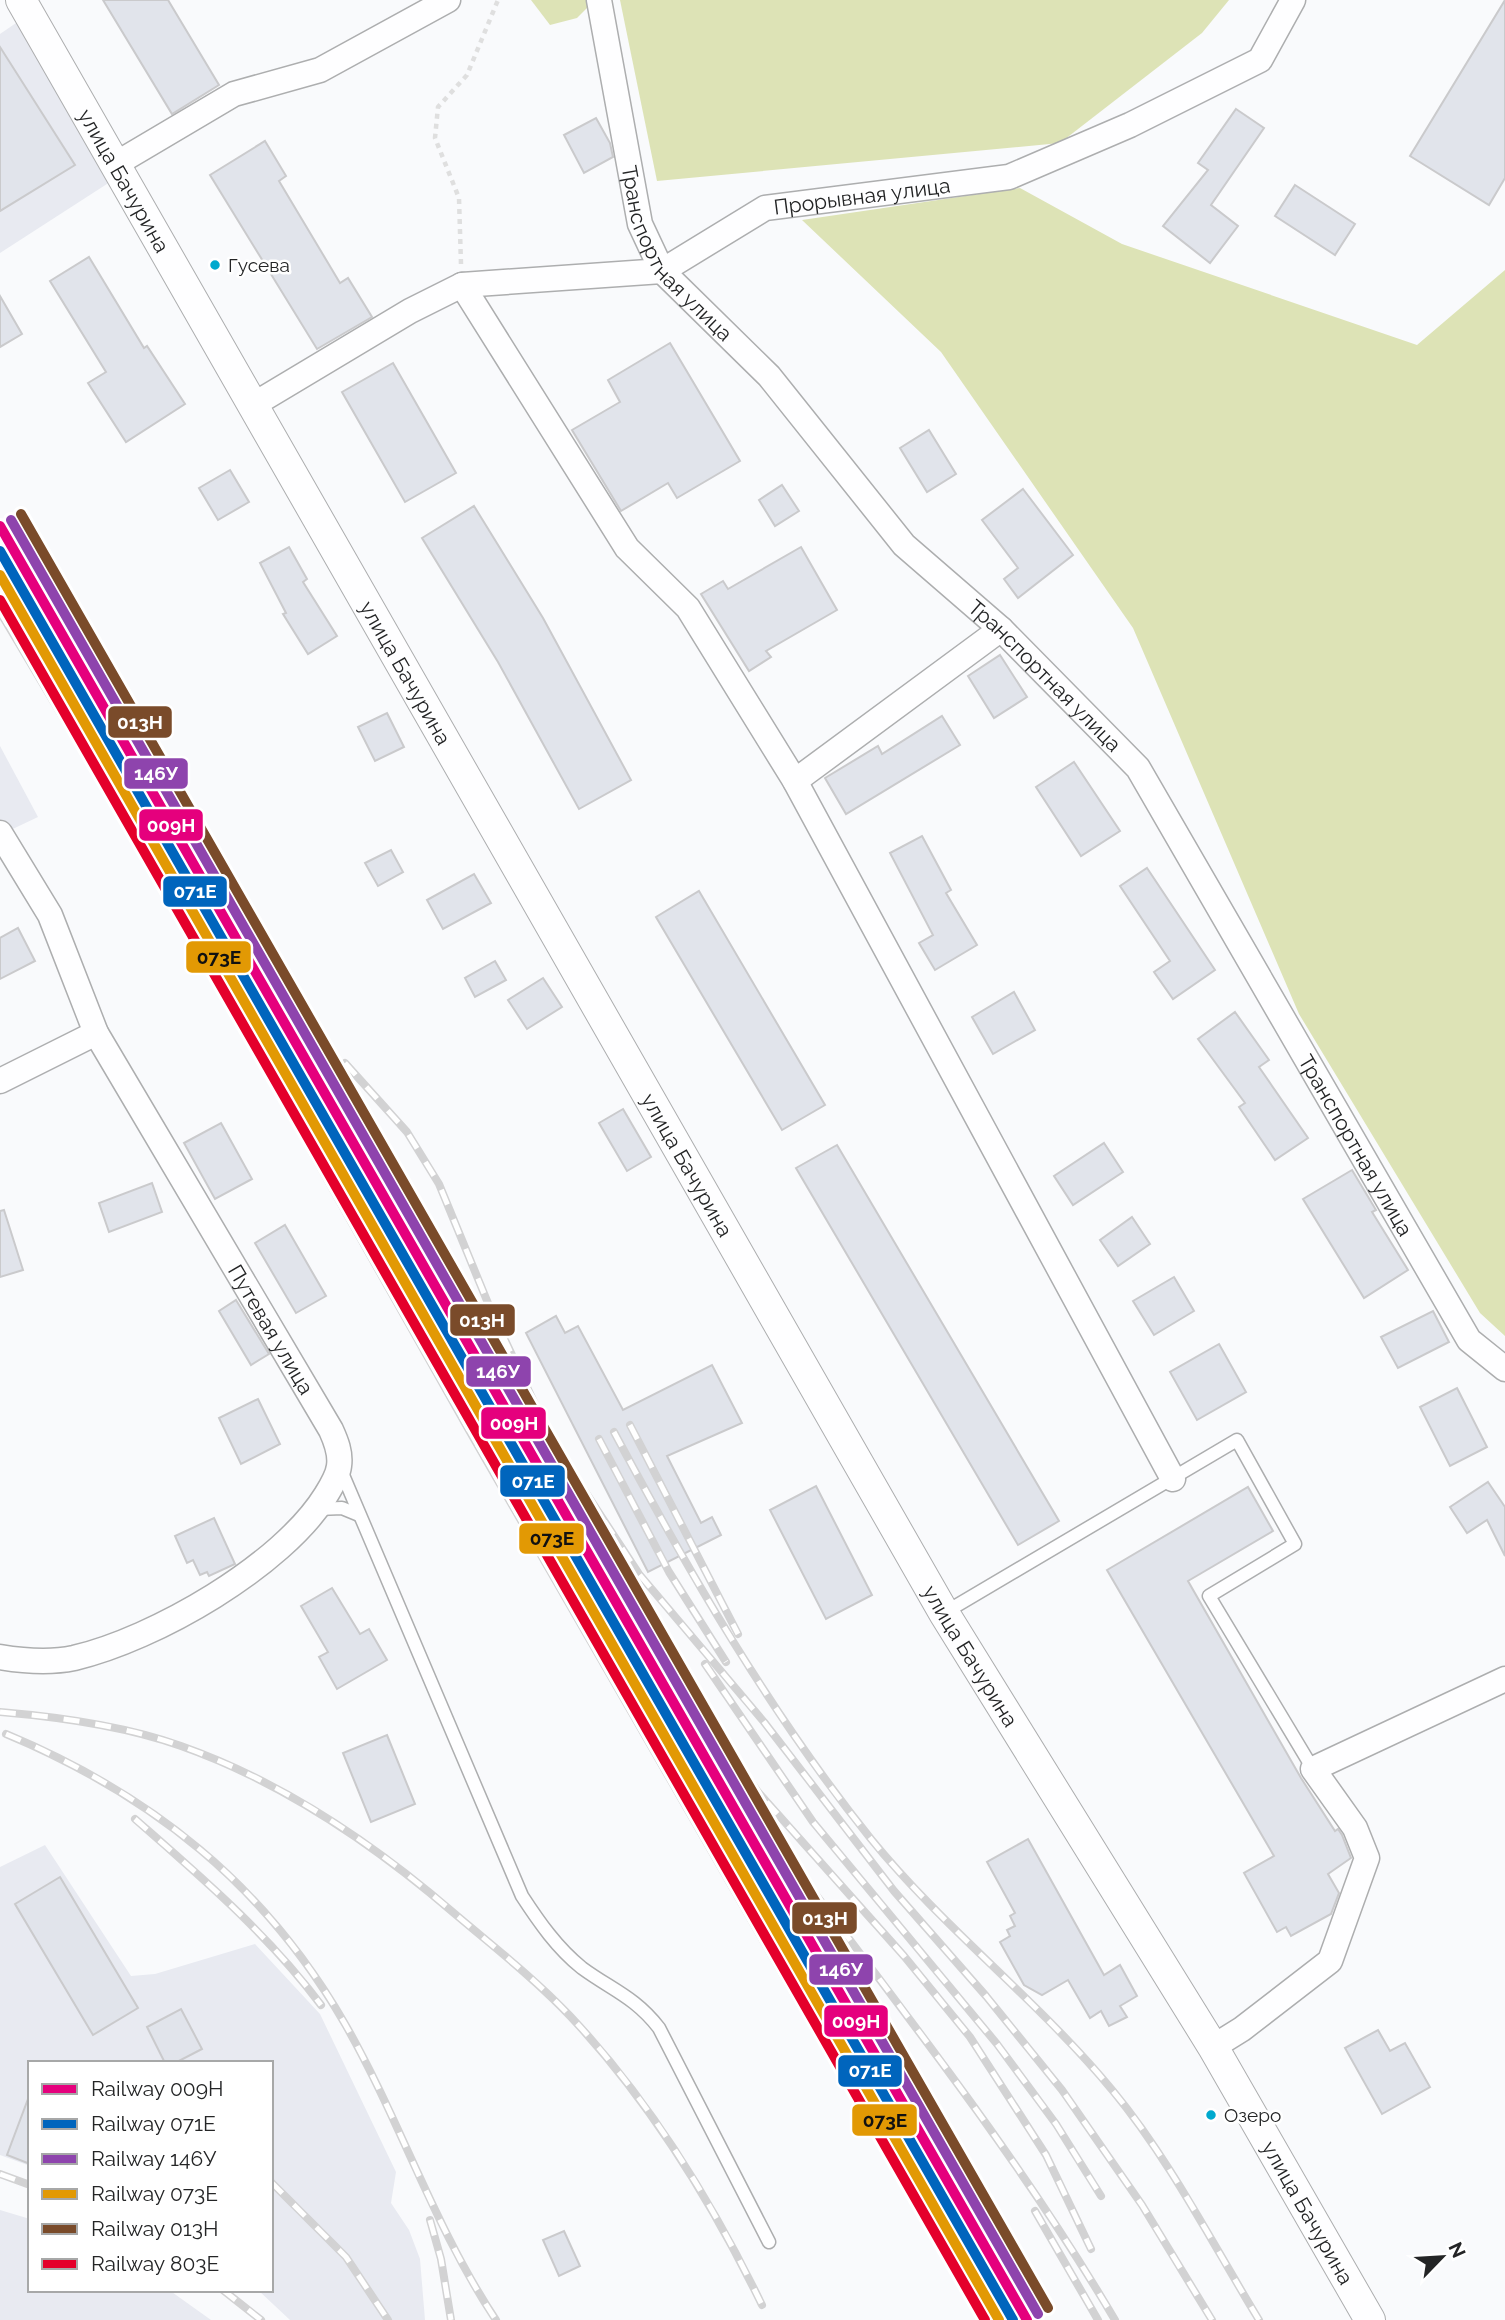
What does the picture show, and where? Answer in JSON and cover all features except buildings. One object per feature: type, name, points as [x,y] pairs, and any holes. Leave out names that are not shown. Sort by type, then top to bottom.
[{"type":"street","name":"улица Бачурина","points":[[21,0],[944,1613],[1213,2047],[1370,2320]]},
{"type":"street","points":[[114,165],[234,94],[320,70],[448,0]]},
{"type":"street","name":"Транспортная улица","points":[[599,0],[640,224],[662,271],[769,376],[904,545],[1001,629],[1138,768],[1469,1340],[1505,1369]]},
{"type":"street","name":"Прорывная улица","points":[[253,405],[410,312],[462,285],[662,271],[765,208],[1009,177],[1093,141],[1260,60],[1293,0]]},
{"type":"street","points":[[462,285],[627,548],[688,608],[795,781],[1173,1479]]},
{"type":"street","points":[[795,781],[1001,629]]},
{"type":"street","name":"Путевая улица","points":[[0,832],[50,915],[96,1034],[331,1430],[338,1447],[340,1467]]},
{"type":"street","points":[[0,1081],[96,1034]]},
{"type":"street","points":[[0,1657],[49,1661],[74,1658],[155,1626],[249,1574],[317,1509],[340,1467]]},
{"type":"street","points":[[1213,2047],[1242,2029],[1330,1961],[1367,1858],[1355,1828],[1312,1769],[1505,1679]]},
{"type":"lane","points":[[944,1613],[1237,1440],[1295,1544],[1209,1596],[1312,1769]]},
{"type":"lane","points":[[340,1467],[522,1896],[560,1948],[581,1967],[635,2001],[659,2028],[769,2242]]},
{"type":"lane","points":[[317,1509],[342,1508],[359,1515]]},
{"type":"path","points":[[462,285],[460,198],[435,138],[438,107],[467,75],[498,0]]},
{"type":"shaded area","points":[[19,21],[110,182],[0,253],[0,34]]},
{"type":"shaded area","points":[[0,746],[38,817],[0,835]]},
{"type":"shaded area","points":[[45,1845],[131,1976],[155,1974],[255,1944],[320,2014],[396,2172],[391,2203],[409,2230],[420,2259],[425,2320],[290,2320],[260,2292],[273,2292],[273,2061],[28,2061],[28,2165],[0,2155],[0,1867]]},
{"type":"shaded area","points":[[0,2210],[28,2218],[28,2292],[172,2292],[211,2320],[0,2320]]},
{"type":"green space","points":[[531,0],[588,0],[589,6],[577,18],[550,25]]},
{"type":"green space","points":[[620,0],[1229,0],[1202,33],[1060,143],[657,181]]},
{"type":"green space","points":[[1020,188],[1122,244],[1417,345],[1505,270],[1505,1336],[1480,1313],[1299,1014],[1133,628],[941,352],[802,220]]},
{"type":"railway","points":[[0,612],[126,823],[470,1432],[982,2320]]},
{"type":"railway","points":[[345,1063],[407,1132],[439,1184],[490,1308],[540,1415]]},
{"type":"railway","points":[[630,1425],[738,1634]]},
{"type":"railway","points":[[614,1432],[733,1642],[834,1791],[900,1872],[1054,2026],[1134,2117],[1190,2202],[1259,2320]]},
{"type":"railway","points":[[599,1439],[669,1572],[726,1662]]},
{"type":"railway","points":[[552,1441],[639,1574],[764,1722],[894,1891],[986,1996],[1062,2090],[1142,2205],[1212,2320]]},
{"type":"railway","points":[[705,1664],[813,1822],[997,2044],[1056,2124],[1101,2196]]},
{"type":"railway","points":[[692,1698],[758,1792],[904,1956],[970,2037],[1046,2155],[1091,2249]]},
{"type":"railway","points":[[0,1712],[92,1723],[181,1746],[219,1761],[291,1797],[326,1817],[392,1863],[557,2002],[627,2082],[700,2190],[762,2305]]},
{"type":"railway","points":[[6,1734],[59,1758],[156,1816],[200,1850],[241,1887],[279,1929],[313,1974],[365,2060],[435,2211],[474,2285],[496,2320]]},
{"type":"railway","points":[[135,1819],[256,1930],[321,2005]]},
{"type":"railway","points":[[783,1851],[997,2139],[1078,2259],[1115,2320]]},
{"type":"railway","points":[[0,2174],[28,2184]]},
{"type":"railway","points":[[273,2184],[346,2257],[388,2320]]},
{"type":"railway","points":[[1035,2211],[1098,2320]]},
{"type":"railway","points":[[430,2220],[441,2259],[451,2320]]},
{"type":"railway","points":[[226,2292],[261,2320]]},
{"type":"rail line","name":"013Н","points":[[21,514],[1048,2308]]},
{"type":"rail line","name":"146У","points":[[11,520],[1038,2314]]},
{"type":"rail line","name":"009Н","points":[[0,526],[1027,2320]]},
{"type":"rail line","name":"071Е","points":[[0,551],[1013,2320]]},
{"type":"rail line","name":"073Е","points":[[0,575],[999,2320]]},
{"type":"rail line","name":"803Е","points":[[0,600],[985,2320]]},
{"type":"place","name":"Гусева","points":[[215,265]]},
{"type":"place","name":"Озеро","points":[[1211,2115]]}]
